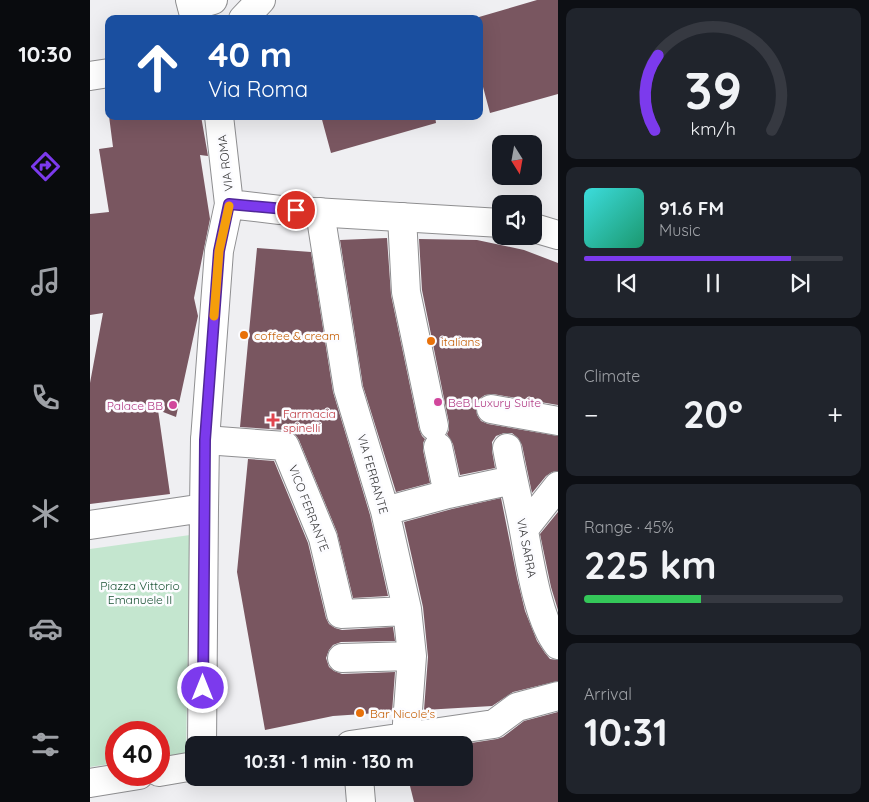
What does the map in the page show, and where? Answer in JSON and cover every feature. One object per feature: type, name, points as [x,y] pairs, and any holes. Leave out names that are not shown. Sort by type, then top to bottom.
[{"type":"street","points":[[247,15],[261,0]]},
{"type":"street","points":[[90,76],[105,74]]},
{"type":"street","name":"VIA ROMA","points":[[202,736],[205,440],[219,251],[229,204],[219,120]]},
{"type":"street","points":[[229,204],[320,212],[492,222]]},
{"type":"street","name":"VIA FERRANTE","points":[[320,212],[348,389],[385,511],[407,611],[412,656],[406,736]]},
{"type":"street","points":[[402,217],[406,292],[448,494]]},
{"type":"street","points":[[542,230],[558,235]]},
{"type":"street","points":[[491,409],[558,421]]},
{"type":"street","name":"VICO FERRANTE","points":[[205,440],[285,446],[323,538],[341,614],[407,611]]},
{"type":"street","name":"VIA SARRA","points":[[507,448],[535,588],[551,608],[554,640],[558,645]]},
{"type":"street","points":[[385,511],[448,494],[513,480]]},
{"type":"street","points":[[524,529],[558,486]]},
{"type":"street","points":[[90,525],[204,508]]},
{"type":"street","points":[[342,658],[412,656]]},
{"type":"street","points":[[419,736],[494,724],[517,707],[558,696]]},
{"type":"street","points":[[170,770],[185,768]]},
{"type":"street","points":[[90,783],[105,781]]},
{"type":"street","points":[[360,786],[361,802]]},
{"type":"green space","name":"Piazza Vittorio Emanuele II","points":[[190,535],[185,753],[170,755],[170,721],[105,721],[105,765],[90,767],[90,549]]},
{"type":"building","points":[[537,0],[558,0],[558,94],[490,113],[483,87],[483,16]]},
{"type":"building","points":[[110,120],[202,120],[208,156],[200,155],[210,219],[194,298],[198,316],[176,417],[158,410],[170,494],[90,504],[90,383],[103,313],[90,315],[90,214],[109,212],[99,149],[113,147]]},
{"type":"building","points":[[322,120],[436,120],[436,123],[331,153]]},
{"type":"building","points":[[387,238],[391,295],[419,429],[425,439],[423,450],[430,483],[396,492],[363,386],[340,240]]},
{"type":"building","points":[[419,239],[477,240],[492,243],[492,245],[524,250],[558,263],[558,405],[493,394],[485,395],[479,399],[476,407],[477,415],[481,421],[488,424],[558,436],[558,471],[546,476],[532,493],[522,445],[512,433],[496,436],[492,442],[495,468],[460,475],[453,444],[447,434],[449,423],[422,290]]},
{"type":"building","points":[[257,248],[311,252],[333,392],[370,515],[388,596],[353,598],[337,532],[295,434],[286,430],[240,427]]},
{"type":"building","points":[[248,459],[274,461],[308,543],[329,624],[342,630],[393,627],[395,641],[341,642],[333,645],[326,658],[329,667],[342,674],[395,672],[392,712],[333,716],[265,730],[237,572]]},
{"type":"building","points":[[501,498],[525,611],[537,641],[545,653],[550,659],[558,660],[558,681],[513,692],[492,706],[424,710],[428,657],[423,607],[404,522]]},
{"type":"building","points":[[558,512],[558,610],[551,587],[540,534]]},
{"type":"building","points":[[558,712],[558,802],[414,802],[410,786],[473,786],[473,743],[503,737],[524,721]]},
{"type":"slow traffic","points":[[214,316],[219,251],[229,206]]},
{"type":"place","name":"coffee & cream","points":[[244,335]]},
{"type":"place","name":"italians","points":[[431,341]]},
{"type":"place","name":"BeB Luxury Suite","points":[[438,402]]},
{"type":"place","name":"Palace BB","points":[[173,405]]},
{"type":"place","name":"Farmacia spinelli","points":[[273,420]]},
{"type":"place","name":"Bar Nicole's","points":[[360,713]]},
{"type":"route","points":[[203,688],[205,440],[219,251],[229,204],[296,210]]}]
